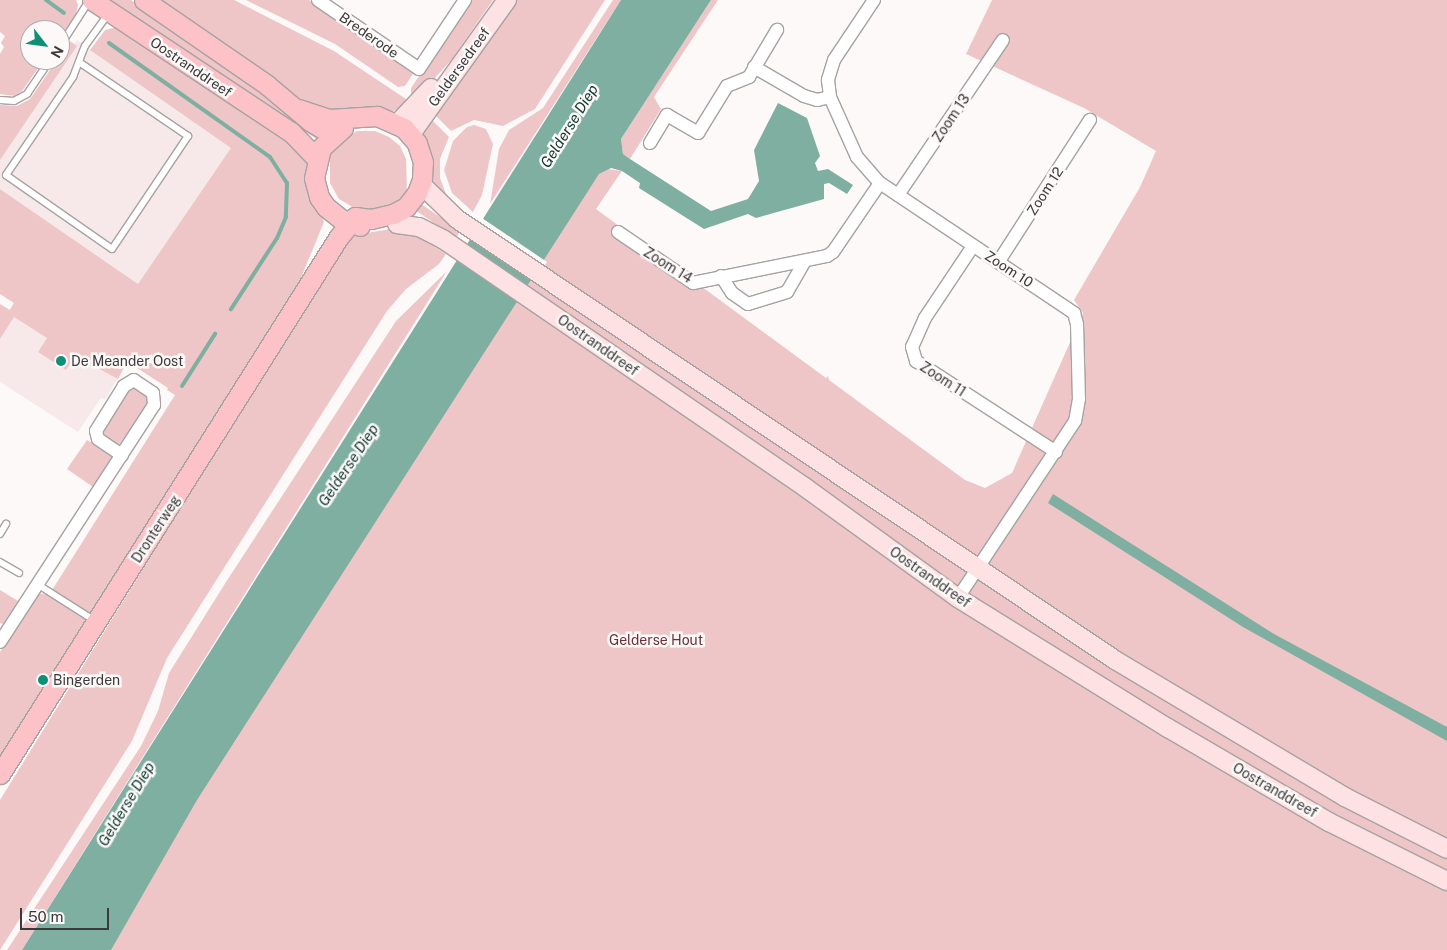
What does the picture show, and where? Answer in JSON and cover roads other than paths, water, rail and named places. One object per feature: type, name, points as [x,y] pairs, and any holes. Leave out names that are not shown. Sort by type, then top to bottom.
[{"type":"main road","name":"Oostranddreef","points":[[91,0],[291,132],[326,140]]},
{"type":"main road","name":"Oostranddreef","points":[[144,0],[298,109],[326,140]]},
{"type":"main road","name":"Geldersedreef","points":[[400,129],[454,62],[498,0]]},
{"type":"main road","name":"Geldersedreef","points":[[400,129],[507,0]]},
{"type":"main road","points":[[367,114],[400,129],[403,139],[412,152],[413,184],[419,188],[398,217],[373,228],[333,214],[316,188],[326,140],[367,114]]},
{"type":"main road","points":[[326,140],[322,178],[326,193],[337,207],[352,220]]},
{"type":"main road","name":"Oostranddreef","points":[[419,188],[438,209],[452,215],[977,569],[1190,708],[1345,797],[1447,849]]},
{"type":"main road","name":"Dronterweg","points":[[309,282],[333,214]]},
{"type":"main road","name":"Oostranddreef","points":[[398,217],[408,224],[441,237],[958,598],[1168,728],[1321,817],[1447,881]]},
{"type":"main road","name":"Dronterweg","points":[[0,774],[242,396],[309,282],[352,220]]},
{"type":"street","name":"Brederode","points":[[318,0],[419,69],[464,0]]},
{"type":"street","name":"Zoom 10","points":[[874,0],[834,60],[828,80],[830,97],[857,157],[880,183],[1074,313],[1079,399],[1075,421],[958,598]]},
{"type":"street","points":[[650,143],[667,115],[698,134],[727,86],[749,77],[777,30]]},
{"type":"street","name":"Zoom 13","points":[[898,195],[1003,40]]},
{"type":"street","points":[[754,67],[804,96],[817,100],[830,97]]},
{"type":"street","name":"Zoom 12","points":[[999,262],[1090,120]]},
{"type":"street","name":"Zoom 14","points":[[618,232],[693,283],[805,261],[833,252],[880,183]]},
{"type":"street","name":"Zoom 11","points":[[973,246],[925,318],[912,347],[916,361],[1056,452]]},
{"type":"street","points":[[722,276],[732,293],[748,304],[788,292],[805,261]]},
{"type":"street","points":[[0,642],[37,584],[122,455],[156,402],[154,393],[134,380],[124,386],[96,431],[100,441],[122,455]]},
{"type":"lane","points":[[70,31],[91,0]]},
{"type":"lane","points":[[79,62],[188,136],[112,249],[6,175],[73,77],[85,46],[110,12]]},
{"type":"lane","points":[[0,100],[14,102],[27,94],[43,70]]},
{"type":"lane","points":[[0,534],[6,524]]},
{"type":"lane","points":[[0,562],[19,573]]},
{"type":"lane","points":[[37,584],[97,622]]},
{"type":"water","name":"Gelderse Diep","points":[[621,0],[711,0],[621,139],[623,154],[711,211],[748,199],[759,181],[754,150],[778,103],[807,118],[820,156],[815,163],[818,171],[828,169],[853,185],[847,194],[829,183],[824,184],[824,199],[756,218],[748,214],[704,229],[639,188],[640,183],[622,171],[611,168],[599,174],[197,800],[111,950],[22,950]]},
{"type":"water","points":[[1053,494],[1274,634],[1447,727],[1447,741],[1243,627],[1048,503]]},
{"type":"waterway","points":[[46,0],[64,13]]},
{"type":"waterway","points":[[109,43],[270,157],[287,183],[286,217],[277,238],[231,309]]},
{"type":"waterway","points":[[182,386],[215,334]]},
{"type":"place","name":"De Meander Oost","points":[[61,361]]},
{"type":"place","name":"Bingerden","points":[[43,680]]},
{"type":"park label","name":"Gelderse Hout","points":[[656,640]]}]
